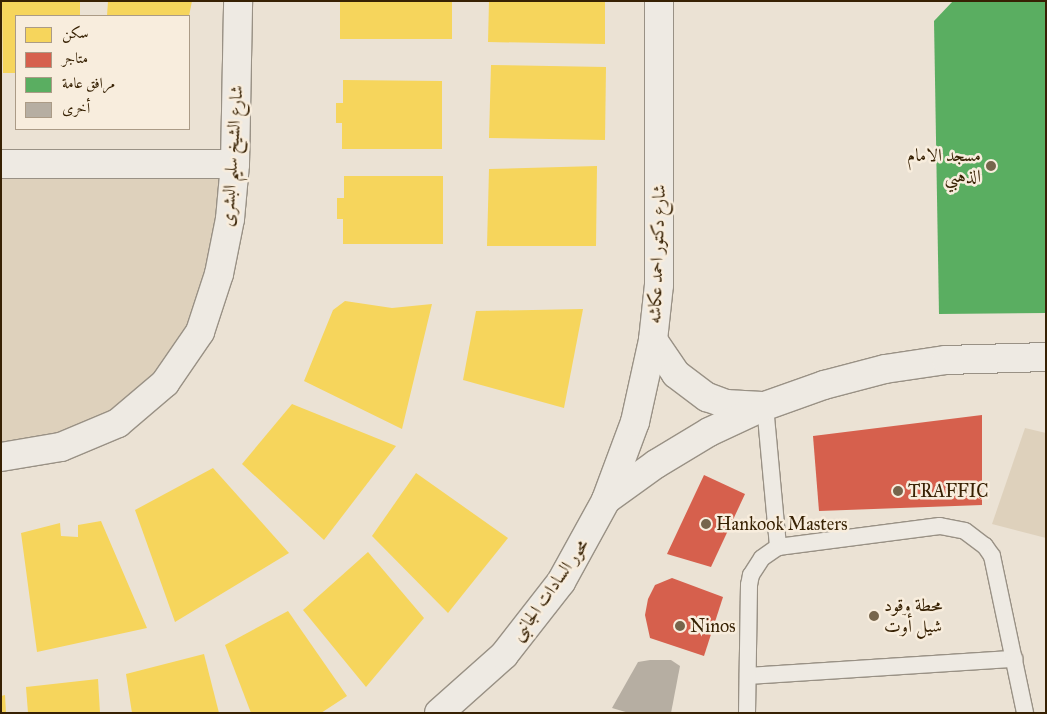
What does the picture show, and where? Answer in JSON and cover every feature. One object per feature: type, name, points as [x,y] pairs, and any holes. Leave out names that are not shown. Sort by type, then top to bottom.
[{"type":"street","name":"شارع الشيخ سليم البشرى","points":[[1,457],[61,447],[118,423],[166,383],[200,332],[219,274],[230,219],[235,164],[238,1]]},
{"type":"street","name":"شارع دكتور احمد عكاشه","points":[[606,500],[635,422],[653,340],[660,285],[659,1]]},
{"type":"street","points":[[1,164],[235,164]]},
{"type":"street","points":[[653,340],[676,374],[707,397],[726,404],[766,406]]},
{"type":"street","points":[[606,500],[663,459],[709,432],[766,406],[824,385],[884,369],[946,360],[1046,357]]},
{"type":"street","name":"محور السادات الجانبى","points":[[439,713],[504,655],[534,620],[580,550],[606,500]]},
{"type":"lane","points":[[766,406],[778,547]]},
{"type":"lane","points":[[747,713],[751,575],[762,558],[778,547],[940,526],[966,531],[986,546],[992,556],[1025,713]]},
{"type":"lane","points":[[748,676],[1014,658]]},
{"type":"shaded area","points":[[1,164],[235,164],[200,332],[118,423],[1,457]]},
{"type":"shaded area","points":[[1025,428],[1046,433],[1046,538],[992,524]]},
{"type":"building: سكن","points":[[2,1],[80,1],[80,15],[15,15],[15,73],[3,73]]},
{"type":"building: سكن","points":[[108,1],[192,1],[189,15],[107,15]]},
{"type":"building: سكن","points":[[340,1],[452,1],[452,39],[340,39]]},
{"type":"building: سكن","points":[[489,1],[605,1],[605,44],[488,42]]},
{"type":"building: سكن","points":[[491,65],[606,67],[605,140],[489,138]]},
{"type":"building: سكن","points":[[343,80],[442,81],[442,149],[342,149],[342,123],[336,123],[336,103],[343,103]]},
{"type":"building: سكن","points":[[597,166],[596,246],[487,246],[489,169]]},
{"type":"building: سكن","points":[[344,176],[443,176],[443,244],[343,244],[343,219],[337,219],[337,198],[344,198]]},
{"type":"building: سكن","points":[[345,301],[392,308],[432,304],[402,429],[304,381],[333,310]]},
{"type":"building: سكن","points":[[583,309],[564,408],[463,380],[476,311]]},
{"type":"building: سكن","points":[[292,404],[396,446],[324,540],[242,464]]},
{"type":"building: سكن","points":[[213,468],[289,553],[175,622],[135,510]]},
{"type":"building: سكن","points":[[416,473],[508,538],[448,613],[372,536]]},
{"type":"building: سكن","points":[[101,521],[147,628],[37,652],[21,533],[60,523],[61,536],[78,537],[78,525]]},
{"type":"building: سكن","points":[[368,552],[424,618],[366,687],[303,610]]},
{"type":"building: سكن","points":[[288,611],[347,696],[321,713],[251,713],[225,645]]},
{"type":"building: سكن","points":[[204,654],[219,713],[132,713],[126,674]]},
{"type":"building: سكن","points":[[98,679],[100,713],[28,713],[26,687]]},
{"type":"building: سكن","points":[[5,695],[6,713],[1,713],[1,696]]},
{"type":"building: متاجر","points":[[982,415],[982,505],[819,511],[813,436]]},
{"type":"building: متاجر","name":"Hankook Masters","points":[[704,475],[745,494],[711,567],[667,554]]},
{"type":"building: متاجر","name":"Ninos","points":[[672,578],[723,597],[704,656],[650,638],[645,615],[648,599],[655,585]]},
{"type":"building: مرافق عامة","name":"مسجد الامام الذهبي","points":[[953,1],[1046,1],[1046,313],[939,314],[934,21]]},
{"type":"building: أخرى","points":[[671,660],[680,666],[671,713],[629,713],[612,708],[638,662]]},
{"type":"place","name":"مسجد الامام الذهبي","points":[[991,166]]},
{"type":"place","name":"TRAFFIC","points":[[898,491]]},
{"type":"place","name":"Hankook Masters","points":[[706,524]]},
{"type":"place","name":"محطة وقود شيل أوت","points":[[874,616]]},
{"type":"place","name":"Ninos","points":[[680,626]]}]
